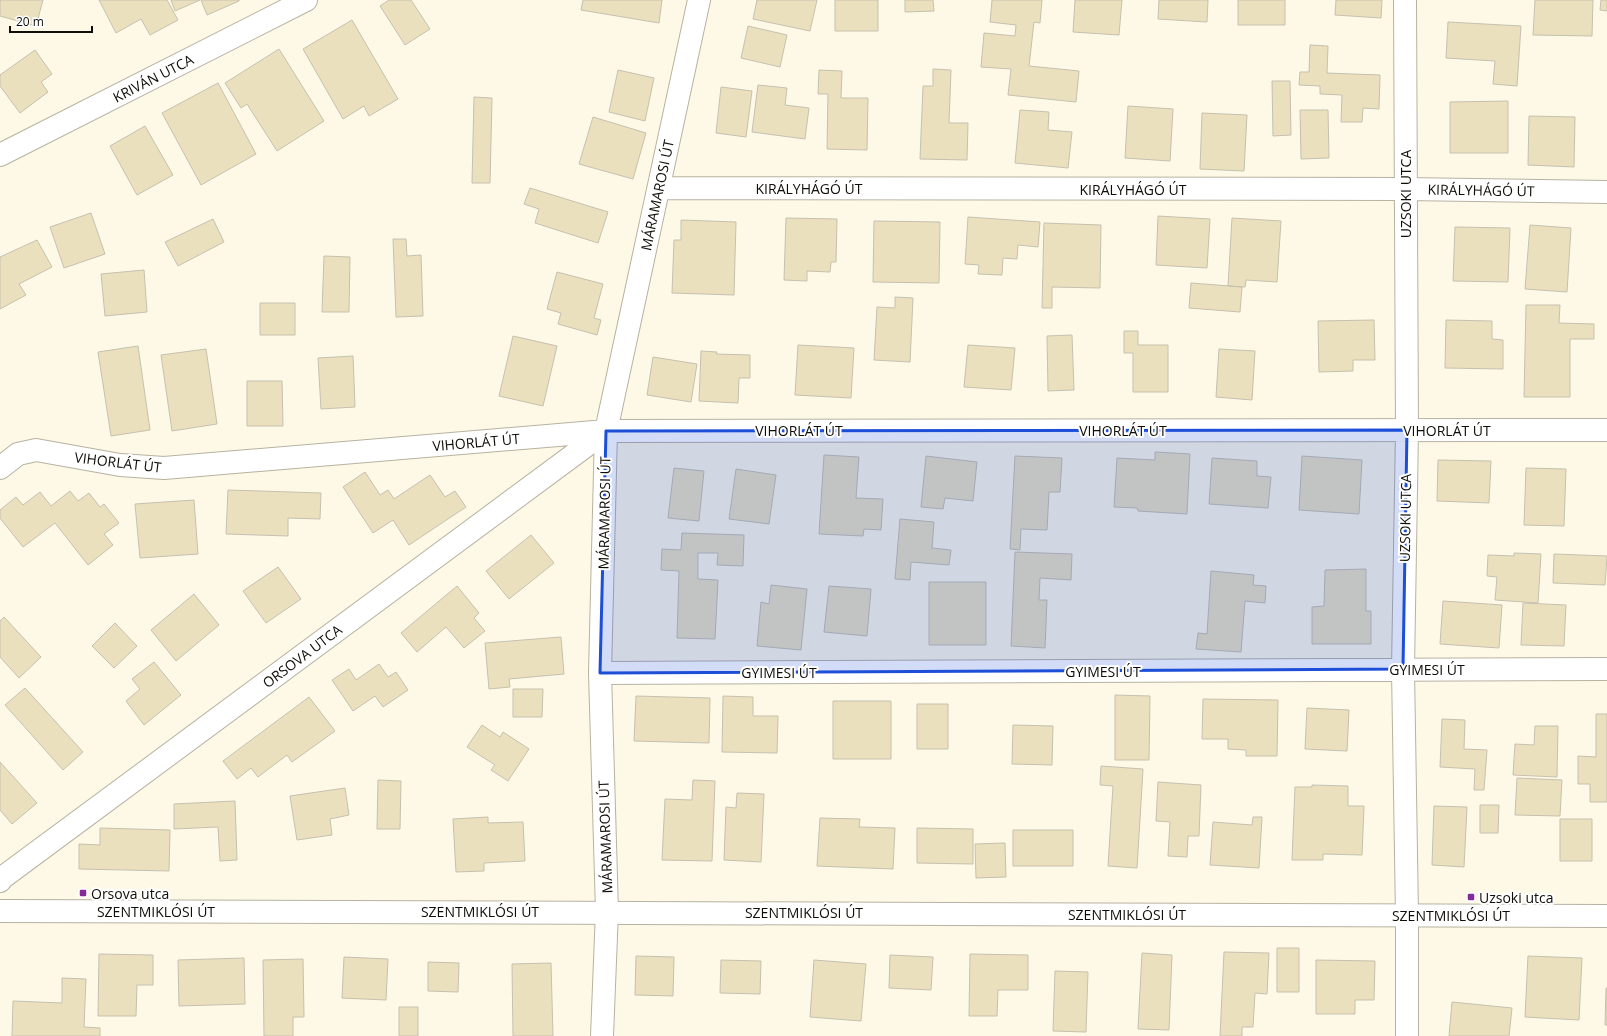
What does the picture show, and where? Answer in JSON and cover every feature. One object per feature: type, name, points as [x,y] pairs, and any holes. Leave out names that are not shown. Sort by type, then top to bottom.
[{"type":"street","name":"KRIVÁN UTCA","points":[[0,155],[306,0]]},
{"type":"street","name":"MÁRAMAROSI ÚT","points":[[602,1036],[607,912],[600,673],[606,431],[699,0]]},
{"type":"street","name":"UZSOKI UTCA","points":[[1405,0],[1407,430],[1403,669],[1408,915],[1407,1036]]},
{"type":"street","name":"KIRÁLYHÁGÓ ÚT","points":[[659,188],[1405,189],[1607,192]]},
{"type":"street","name":"VIHORLÁT ÚT","points":[[0,468],[18,454],[36,450],[120,465],[164,468],[606,431],[1607,430]]},
{"type":"street","name":"ORSOVA UTCA","points":[[0,882],[2,878],[606,431]]},
{"type":"street","name":"GYIMESI ÚT","points":[[600,673],[1607,669]]},
{"type":"street","name":"SZENTMIKLÓSI ÚT","points":[[0,911],[1607,916]]},
{"type":"highlighted area","points":[[1407,430],[1403,669],[600,673],[606,431]]},
{"type":"building","points":[[0,0],[43,0],[36,26],[0,16]]},
{"type":"building","points":[[99,0],[167,0],[178,20],[150,35],[141,19],[116,33]]},
{"type":"building","points":[[171,0],[200,0],[175,11]]},
{"type":"building","points":[[201,0],[239,0],[239,1],[207,15]]},
{"type":"building","points":[[389,0],[411,0],[430,29],[405,45],[380,6]]},
{"type":"building","points":[[583,0],[662,0],[659,23],[581,10]]},
{"type":"building","points":[[757,0],[817,0],[810,31],[753,19]]},
{"type":"building","points":[[835,0],[878,0],[878,31],[835,31]]},
{"type":"building","points":[[905,0],[933,0],[934,11],[905,12]]},
{"type":"building","points":[[992,0],[1042,0],[1040,23],[1034,22],[1029,66],[1079,71],[1076,102],[1008,95],[1011,69],[981,67],[984,33],[1015,36],[1016,25],[990,22]]},
{"type":"building","points":[[1075,0],[1122,0],[1119,35],[1073,32]]},
{"type":"building","points":[[1159,0],[1208,0],[1207,22],[1158,19]]},
{"type":"building","points":[[1238,0],[1285,0],[1285,25],[1238,25]]},
{"type":"building","points":[[1336,0],[1382,0],[1381,18],[1335,15]]},
{"type":"building","points":[[1535,0],[1593,0],[1592,36],[1533,35]]},
{"type":"building","points":[[1601,0],[1607,0],[1607,11],[1600,10]]},
{"type":"building","points":[[352,20],[398,99],[369,116],[364,106],[343,119],[303,49]]},
{"type":"building","points":[[1448,22],[1521,26],[1517,86],[1493,84],[1495,61],[1446,58]]},
{"type":"building","points":[[748,26],[787,35],[780,67],[741,58]]},
{"type":"building","points":[[1310,45],[1328,46],[1327,73],[1380,75],[1379,109],[1363,108],[1362,122],[1341,122],[1342,95],[1320,94],[1320,86],[1299,85],[1300,72],[1309,72]]},
{"type":"building","points":[[279,49],[324,121],[277,151],[247,104],[241,108],[225,83]]},
{"type":"building","points":[[35,50],[52,74],[41,82],[48,92],[20,113],[0,86],[0,75]]},
{"type":"building","points":[[933,69],[951,70],[949,123],[968,123],[967,160],[920,159],[923,86],[933,86]]},
{"type":"building","points":[[618,70],[654,78],[645,121],[609,112]]},
{"type":"building","points":[[819,70],[842,71],[841,98],[868,98],[867,150],[827,149],[828,94],[818,94]]},
{"type":"building","points":[[1272,81],[1290,81],[1291,135],[1273,136]]},
{"type":"building","points":[[218,83],[256,154],[201,185],[162,113]]},
{"type":"building","points":[[758,85],[787,88],[785,105],[809,108],[805,139],[752,132]]},
{"type":"building","points":[[721,87],[752,91],[746,137],[716,133]]},
{"type":"building","points":[[474,97],[492,98],[490,183],[472,183]]},
{"type":"building","points":[[1508,101],[1508,153],[1450,153],[1450,102]]},
{"type":"building","points":[[1128,106],[1173,109],[1170,161],[1125,158]]},
{"type":"building","points":[[1020,110],[1049,112],[1048,130],[1072,132],[1068,168],[1015,163]]},
{"type":"building","points":[[1300,110],[1328,110],[1329,158],[1301,159]]},
{"type":"building","points":[[1202,113],[1247,115],[1244,171],[1200,169]]},
{"type":"building","points":[[1529,116],[1575,117],[1574,167],[1528,165]]},
{"type":"building","points":[[593,117],[646,133],[633,179],[579,164]]},
{"type":"building","points":[[145,126],[173,175],[137,195],[110,146]]},
{"type":"building","points":[[530,188],[608,212],[598,243],[535,223],[539,209],[524,204]]},
{"type":"building","points":[[91,213],[105,254],[64,268],[50,227]]},
{"type":"building","points":[[1158,216],[1210,219],[1207,268],[1156,265]]},
{"type":"building","points":[[968,217],[1040,222],[1038,247],[1018,245],[1017,259],[1003,258],[1002,275],[978,274],[979,265],[965,264]]},
{"type":"building","points":[[786,218],[837,219],[836,262],[831,262],[830,272],[807,271],[807,281],[784,280]]},
{"type":"building","points":[[1232,218],[1281,221],[1277,282],[1246,280],[1245,287],[1228,286]]},
{"type":"building","points":[[213,219],[224,242],[178,266],[165,242]]},
{"type":"building","points":[[681,220],[736,222],[734,295],[672,293],[674,240],[681,240]]},
{"type":"building","points":[[874,221],[940,222],[939,283],[873,282]]},
{"type":"building","points":[[1044,223],[1101,225],[1100,288],[1052,287],[1052,308],[1042,308]]},
{"type":"building","points":[[1530,225],[1571,228],[1567,292],[1525,289]]},
{"type":"building","points":[[1455,227],[1510,228],[1508,282],[1453,281]]},
{"type":"building","points":[[393,239],[406,239],[407,256],[421,255],[423,316],[396,317]]},
{"type":"building","points":[[37,240],[52,267],[19,284],[26,295],[0,309],[0,257]]},
{"type":"building","points":[[324,256],[350,257],[349,312],[322,312]]},
{"type":"building","points":[[144,270],[147,312],[105,316],[101,274]]},
{"type":"building","points":[[557,272],[603,284],[594,318],[601,320],[597,335],[558,324],[561,313],[547,309]]},
{"type":"building","points":[[1191,283],[1242,287],[1240,312],[1189,308]]},
{"type":"building","points":[[895,297],[913,298],[910,362],[874,360],[877,307],[895,308]]},
{"type":"building","points":[[260,303],[295,303],[295,335],[260,335]]},
{"type":"building","points":[[1526,305],[1560,305],[1559,323],[1594,324],[1594,339],[1570,339],[1570,397],[1524,397]]},
{"type":"building","points":[[1374,320],[1375,360],[1353,360],[1353,371],[1319,372],[1318,321]]},
{"type":"building","points":[[1446,320],[1492,321],[1492,339],[1503,340],[1503,369],[1445,368]]},
{"type":"building","points":[[1124,331],[1138,331],[1138,345],[1168,345],[1168,392],[1133,392],[1133,353],[1124,353]]},
{"type":"building","points":[[1072,335],[1074,390],[1048,391],[1047,336]]},
{"type":"building","points":[[513,336],[557,346],[543,406],[499,396]]},
{"type":"building","points":[[798,345],[854,348],[851,398],[795,395]]},
{"type":"building","points":[[968,345],[1015,348],[1011,390],[964,387]]},
{"type":"building","points":[[138,346],[150,430],[111,436],[98,352]]},
{"type":"building","points":[[206,349],[217,424],[172,431],[161,355]]},
{"type":"building","points":[[1219,349],[1255,351],[1252,400],[1216,397]]},
{"type":"building","points":[[701,351],[717,352],[716,354],[750,355],[750,378],[739,378],[738,403],[699,401]]},
{"type":"building","points":[[353,356],[355,407],[321,409],[318,358]]},
{"type":"building","points":[[653,357],[697,364],[691,402],[647,395]]},
{"type":"building","points":[[247,381],[282,381],[283,426],[247,426]]},
{"type":"building","points":[[1155,452],[1190,454],[1187,514],[1138,511],[1137,508],[1114,507],[1117,458],[1155,460]]},
{"type":"building","points":[[824,455],[859,457],[856,498],[883,499],[881,530],[864,529],[863,536],[819,534]]},
{"type":"building","points":[[926,456],[977,462],[973,501],[945,498],[943,509],[921,507]]},
{"type":"building","points":[[1015,456],[1062,458],[1060,492],[1049,492],[1047,530],[1021,529],[1020,550],[1010,549]]},
{"type":"building","points":[[1302,456],[1362,460],[1359,514],[1299,510]]},
{"type":"building","points":[[1212,458],[1257,461],[1257,476],[1271,477],[1268,508],[1209,504]]},
{"type":"building","points":[[1438,460],[1491,461],[1489,503],[1437,501]]},
{"type":"building","points":[[674,468],[704,471],[699,521],[668,518]]},
{"type":"building","points":[[1526,468],[1566,469],[1564,526],[1524,525]]},
{"type":"building","points":[[736,469],[776,475],[769,524],[729,519]]},
{"type":"building","points":[[365,472],[380,495],[388,490],[394,499],[430,475],[445,497],[455,491],[466,507],[409,545],[393,520],[373,533],[343,487]]},
{"type":"building","points":[[228,490],[321,493],[320,519],[288,518],[288,536],[226,534]]},
{"type":"building","points":[[70,491],[78,501],[89,493],[100,507],[104,504],[119,523],[104,534],[113,545],[88,565],[55,523],[23,547],[0,518],[0,510],[16,497],[23,505],[40,492],[51,506]]},
{"type":"building","points":[[194,500],[198,554],[140,558],[135,504]]},
{"type":"building","points":[[900,519],[934,522],[932,548],[951,550],[949,565],[911,562],[910,580],[895,579]]},
{"type":"building","points":[[682,533],[744,535],[743,566],[717,565],[718,553],[698,553],[698,579],[718,580],[715,639],[677,638],[679,571],[661,570],[662,549],[681,550]]},
{"type":"building","points":[[531,535],[554,563],[509,599],[486,571]]},
{"type":"building","points":[[1015,552],[1072,554],[1071,580],[1040,578],[1039,600],[1047,600],[1045,648],[1011,646]]},
{"type":"building","points":[[1514,553],[1541,554],[1538,603],[1495,600],[1497,577],[1487,576],[1488,555],[1514,556]]},
{"type":"building","points":[[1554,554],[1607,556],[1605,585],[1553,583]]},
{"type":"building","points":[[278,567],[301,599],[266,623],[243,591]]},
{"type":"building","points":[[1366,569],[1366,611],[1371,611],[1371,644],[1312,644],[1312,607],[1324,606],[1325,570]]},
{"type":"building","points":[[1211,571],[1254,575],[1253,585],[1266,586],[1265,603],[1245,601],[1241,652],[1196,649],[1198,633],[1207,634]]},
{"type":"building","points":[[929,582],[986,582],[986,645],[929,645]]},
{"type":"building","points":[[771,585],[807,589],[801,650],[757,646],[761,602],[769,604]]},
{"type":"building","points":[[457,586],[479,613],[474,618],[485,631],[464,648],[446,627],[417,652],[401,633]]},
{"type":"building","points":[[829,586],[871,589],[867,636],[824,632]]},
{"type":"building","points":[[194,594],[219,625],[176,661],[151,630]]},
{"type":"building","points":[[1443,601],[1502,605],[1499,648],[1440,644]]},
{"type":"building","points":[[1523,603],[1566,605],[1564,646],[1521,645]]},
{"type":"building","points":[[4,617],[41,657],[19,678],[0,657],[0,621]]},
{"type":"building","points":[[115,623],[137,646],[114,668],[92,646]]},
{"type":"building","points":[[561,637],[564,674],[509,679],[510,687],[489,689],[485,643]]},
{"type":"building","points":[[154,662],[181,695],[144,725],[126,701],[140,689],[132,679]]},
{"type":"building","points":[[379,664],[388,677],[396,672],[408,690],[383,707],[375,696],[353,711],[332,680],[349,669],[356,680]]},
{"type":"building","points":[[25,688],[83,752],[63,770],[5,705]]},
{"type":"building","points":[[513,689],[543,689],[542,717],[513,717]]},
{"type":"building","points":[[1115,695],[1150,696],[1149,760],[1115,760]]},
{"type":"building","points":[[636,696],[710,698],[709,743],[634,741]]},
{"type":"building","points":[[723,696],[753,697],[753,716],[778,716],[777,753],[722,752]]},
{"type":"building","points":[[309,697],[335,731],[292,762],[287,755],[258,777],[251,768],[237,779],[223,761]]},
{"type":"building","points":[[1203,699],[1278,700],[1277,756],[1246,756],[1246,750],[1228,749],[1228,739],[1202,739]]},
{"type":"building","points":[[833,701],[891,701],[891,759],[833,759]]},
{"type":"building","points":[[917,704],[948,704],[948,749],[917,749]]},
{"type":"building","points":[[1307,708],[1349,710],[1347,751],[1305,749]]},
{"type":"building","points":[[1596,714],[1607,714],[1607,802],[1590,802],[1590,784],[1578,784],[1578,756],[1596,757]]},
{"type":"building","points":[[1442,719],[1465,720],[1464,749],[1487,750],[1484,790],[1474,790],[1475,769],[1440,767]]},
{"type":"building","points":[[482,725],[500,737],[503,732],[529,749],[508,781],[491,770],[495,765],[467,747]]},
{"type":"building","points":[[1013,725],[1053,726],[1052,765],[1012,764]]},
{"type":"building","points":[[1535,726],[1558,726],[1557,777],[1513,775],[1515,744],[1534,745]]},
{"type":"building","points":[[0,762],[37,803],[12,824],[0,810]]},
{"type":"building","points":[[1101,766],[1143,769],[1137,868],[1108,866],[1113,786],[1100,785]]},
{"type":"building","points":[[1517,778],[1562,780],[1560,816],[1515,815]]},
{"type":"building","points":[[378,780],[401,781],[400,829],[377,829]]},
{"type":"building","points":[[693,780],[715,781],[712,861],[662,860],[665,799],[692,800]]},
{"type":"building","points":[[1158,782],[1201,785],[1199,836],[1188,836],[1187,857],[1168,856],[1170,822],[1156,821]]},
{"type":"building","points":[[1312,785],[1348,786],[1348,806],[1364,806],[1362,855],[1323,854],[1323,860],[1292,860],[1295,787],[1312,787]]},
{"type":"building","points":[[345,788],[349,815],[330,819],[332,835],[297,840],[290,796]]},
{"type":"building","points":[[737,793],[764,794],[761,862],[724,860],[726,807],[736,808]]},
{"type":"building","points":[[235,801],[237,860],[220,861],[218,827],[174,829],[174,804]]},
{"type":"building","points":[[1480,805],[1499,805],[1498,833],[1480,833]]},
{"type":"building","points":[[1434,806],[1467,807],[1464,867],[1432,865]]},
{"type":"building","points":[[488,817],[488,823],[523,822],[525,861],[484,863],[484,871],[456,872],[453,819]]},
{"type":"building","points":[[1253,817],[1262,817],[1259,868],[1210,865],[1213,822],[1252,825]]},
{"type":"building","points":[[820,818],[860,819],[859,827],[895,828],[893,869],[817,866]]},
{"type":"building","points":[[1560,819],[1592,819],[1592,861],[1560,861]]},
{"type":"building","points":[[100,828],[170,830],[169,871],[79,869],[79,844],[100,845]]},
{"type":"building","points":[[917,828],[973,829],[973,864],[917,863]]},
{"type":"building","points":[[1013,830],[1073,830],[1073,866],[1013,866]]},
{"type":"building","points":[[1005,843],[1006,877],[976,878],[975,844]]},
{"type":"building","points":[[1277,948],[1299,948],[1299,992],[1277,992]]},
{"type":"building","points":[[1224,952],[1269,953],[1267,994],[1255,993],[1253,1027],[1242,1027],[1242,1036],[1220,1036]]},
{"type":"building","points":[[1142,953],[1172,955],[1169,1030],[1138,1029]]},
{"type":"building","points":[[99,954],[153,955],[153,985],[137,985],[136,1016],[98,1016]]},
{"type":"building","points":[[970,954],[1028,955],[1028,990],[998,990],[997,1016],[969,1016]]},
{"type":"building","points":[[890,955],[933,957],[931,990],[889,988]]},
{"type":"building","points":[[636,956],[674,957],[673,996],[635,995]]},
{"type":"building","points":[[1528,956],[1582,958],[1579,1020],[1525,1017]]},
{"type":"building","points":[[344,957],[388,959],[386,1000],[342,998]]},
{"type":"building","points":[[244,958],[245,1004],[179,1006],[178,960]]},
{"type":"building","points":[[303,959],[304,1017],[293,1017],[293,1036],[264,1036],[263,960]]},
{"type":"building","points":[[721,960],[761,961],[760,994],[720,993]]},
{"type":"building","points":[[814,960],[866,964],[861,1021],[810,1017]]},
{"type":"building","points":[[1316,960],[1375,961],[1374,1000],[1355,1000],[1355,1014],[1316,1014]]},
{"type":"building","points":[[428,962],[459,963],[458,992],[428,991]]},
{"type":"building","points":[[551,963],[553,1036],[513,1036],[512,964]]},
{"type":"building","points":[[1055,971],[1088,972],[1086,1032],[1053,1031]]},
{"type":"building","points":[[62,978],[86,979],[84,1027],[100,1028],[100,1036],[12,1036],[13,1001],[62,1003]]},
{"type":"building","points":[[1606,988],[1607,1025],[1605,1025]]},
{"type":"building","points":[[1452,1002],[1512,1008],[1509,1036],[1449,1036]]},
{"type":"building","points":[[399,1007],[418,1007],[418,1036],[399,1036]]},
{"type":"place","name":"Orsova utca","points":[[83,893]]},
{"type":"place","name":"Uzsoki utca","points":[[1471,897]]}]
